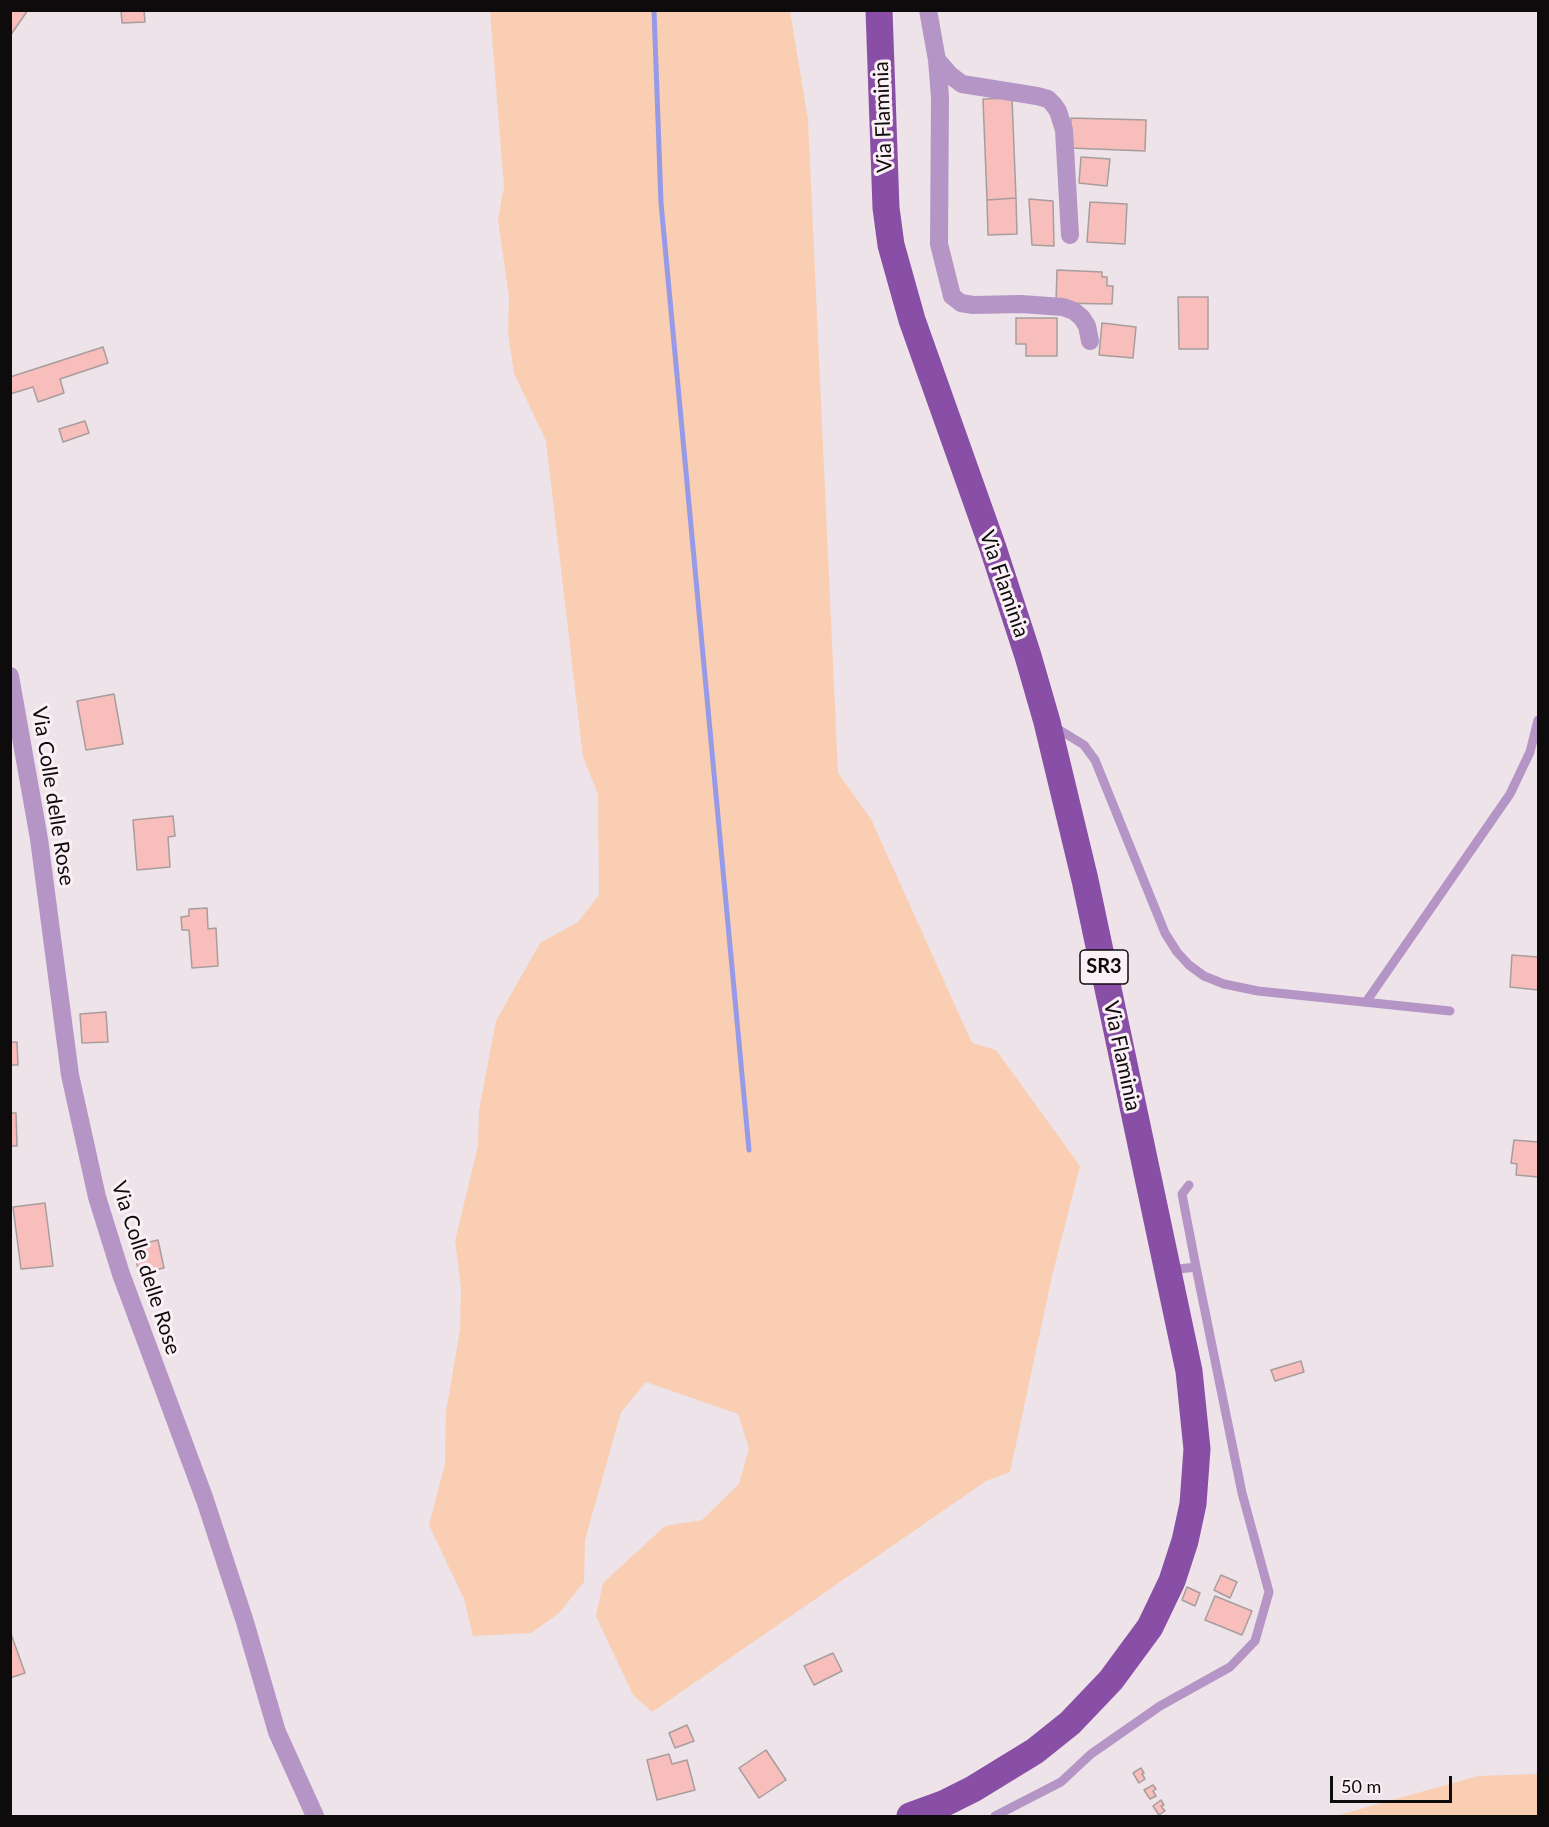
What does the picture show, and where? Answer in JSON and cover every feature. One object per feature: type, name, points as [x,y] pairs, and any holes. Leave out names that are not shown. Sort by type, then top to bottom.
[{"type":"main road","name":"Via Flaminia","points":[[879,10],[886,208],[894,258],[912,320],[1017,621],[1047,723],[1085,880],[1168,1270],[1192,1390],[1197,1468],[1185,1541],[1172,1581],[1158,1611],[1134,1650],[1111,1680],[1091,1703],[1058,1734],[1001,1774],[943,1804],[910,1816]]},
{"type":"street","points":[[928,10],[937,60],[940,97],[939,244],[952,296],[961,303],[974,305],[1063,306],[1082,318],[1087,326],[1090,341]]},
{"type":"street","points":[[937,60],[950,75],[962,84],[1037,96],[1048,99],[1053,104],[1058,111],[1064,130],[1070,235]]},
{"type":"street","name":"Via Colle delle Rose","points":[[10,676],[39,839],[70,1075],[97,1197],[121,1274],[205,1500],[277,1732],[315,1816]]},
{"type":"lane","points":[[1366,1002],[1510,794],[1530,752],[1539,720]]},
{"type":"lane","points":[[1047,723],[1084,745],[1095,760],[1165,933],[1177,952],[1204,976],[1241,989],[1450,1011]]},
{"type":"lane","points":[[995,1816],[1061,1782],[1090,1754],[1160,1706],[1230,1667],[1255,1641],[1269,1592],[1242,1493],[1182,1194],[1190,1185]]},
{"type":"lane","points":[[1168,1270],[1196,1266]]},
{"type":"shaded area","points":[[490,11],[790,11],[808,120],[838,773],[871,819],[972,1043],[996,1050],[1080,1166],[1052,1276],[1010,1472],[986,1481],[652,1712],[633,1695],[596,1616],[603,1583],[665,1526],[702,1520],[739,1484],[749,1448],[738,1414],[646,1382],[621,1412],[585,1540],[584,1582],[559,1613],[531,1633],[473,1636],[464,1599],[429,1525],[445,1464],[446,1412],[460,1330],[461,1287],[455,1241],[478,1146],[479,1110],[496,1021],[540,943],[578,922],[599,895],[598,794],[583,757],[546,441],[514,373],[508,333],[509,297],[498,220],[504,187]]},
{"type":"shaded area","points":[[1538,1774],[1538,1816],[1335,1816],[1478,1776]]},
{"type":"building","points":[[10,10],[28,10],[10,36]]},
{"type":"building","points":[[121,10],[144,10],[145,22],[122,23]]},
{"type":"building","points":[[1012,98],[1016,198],[987,200],[983,99]]},
{"type":"building","points":[[1071,118],[1146,120],[1145,151],[1070,148]]},
{"type":"building","points":[[1081,157],[1110,159],[1107,186],[1079,183]]},
{"type":"building","points":[[1016,198],[1017,234],[988,235],[987,200]]},
{"type":"building","points":[[1029,199],[1053,201],[1054,246],[1032,245]]},
{"type":"building","points":[[1090,202],[1127,204],[1125,244],[1087,242]]},
{"type":"building","points":[[1057,270],[1102,272],[1102,277],[1107,277],[1107,286],[1113,286],[1112,304],[1056,303]]},
{"type":"building","points":[[1178,297],[1208,297],[1208,349],[1179,349]]},
{"type":"building","points":[[1016,318],[1057,318],[1057,356],[1026,356],[1026,344],[1016,344]]},
{"type":"building","points":[[1102,323],[1136,327],[1133,358],[1099,355]]},
{"type":"building","points":[[103,347],[108,363],[60,379],[64,393],[38,402],[33,387],[10,394],[10,377]]},
{"type":"building","points":[[85,421],[89,433],[63,442],[59,429]]},
{"type":"building","points":[[114,694],[123,744],[86,750],[77,701]]},
{"type":"building","points":[[173,816],[175,836],[168,837],[170,867],[137,870],[133,820]]},
{"type":"building","points":[[207,908],[208,929],[216,928],[218,966],[192,968],[189,930],[182,930],[181,917],[189,916],[189,909]]},
{"type":"building","points":[[1512,955],[1538,957],[1538,990],[1510,987]]},
{"type":"building","points":[[106,1012],[108,1042],[82,1043],[80,1014]]},
{"type":"building","points":[[10,1042],[17,1042],[18,1065],[10,1065]]},
{"type":"building","points":[[10,1113],[16,1113],[17,1146],[10,1146]]},
{"type":"building","points":[[1514,1140],[1538,1142],[1538,1177],[1516,1175],[1517,1164],[1511,1163]]},
{"type":"building","points":[[45,1203],[53,1266],[21,1269],[13,1207]]},
{"type":"building","points":[[158,1240],[164,1268],[139,1273],[133,1246]]},
{"type":"building","points":[[1301,1361],[1304,1372],[1275,1381],[1271,1370]]},
{"type":"building","points":[[1221,1575],[1237,1582],[1230,1598],[1214,1590]]},
{"type":"building","points":[[1187,1587],[1200,1593],[1195,1606],[1182,1600]]},
{"type":"building","points":[[1215,1596],[1252,1611],[1242,1635],[1205,1620]]},
{"type":"building","points":[[10,1631],[25,1673],[10,1678]]},
{"type":"building","points":[[833,1653],[842,1671],[814,1685],[804,1666]]},
{"type":"building","points":[[687,1725],[694,1741],[675,1748],[669,1733]]},
{"type":"building","points":[[766,1750],[786,1780],[759,1798],[739,1768]]},
{"type":"building","points":[[669,1754],[672,1764],[687,1760],[695,1790],[657,1800],[647,1760]]},
{"type":"building","points":[[1141,1768],[1145,1779],[1139,1783],[1133,1773]]},
{"type":"building","points":[[1153,1785],[1156,1789],[1153,1791],[1156,1796],[1150,1799],[1144,1790]]},
{"type":"building","points":[[1161,1800],[1164,1805],[1161,1806],[1165,1811],[1159,1815],[1153,1806]]},
{"type":"waterway","points":[[654,10],[661,203],[749,1150]]}]
